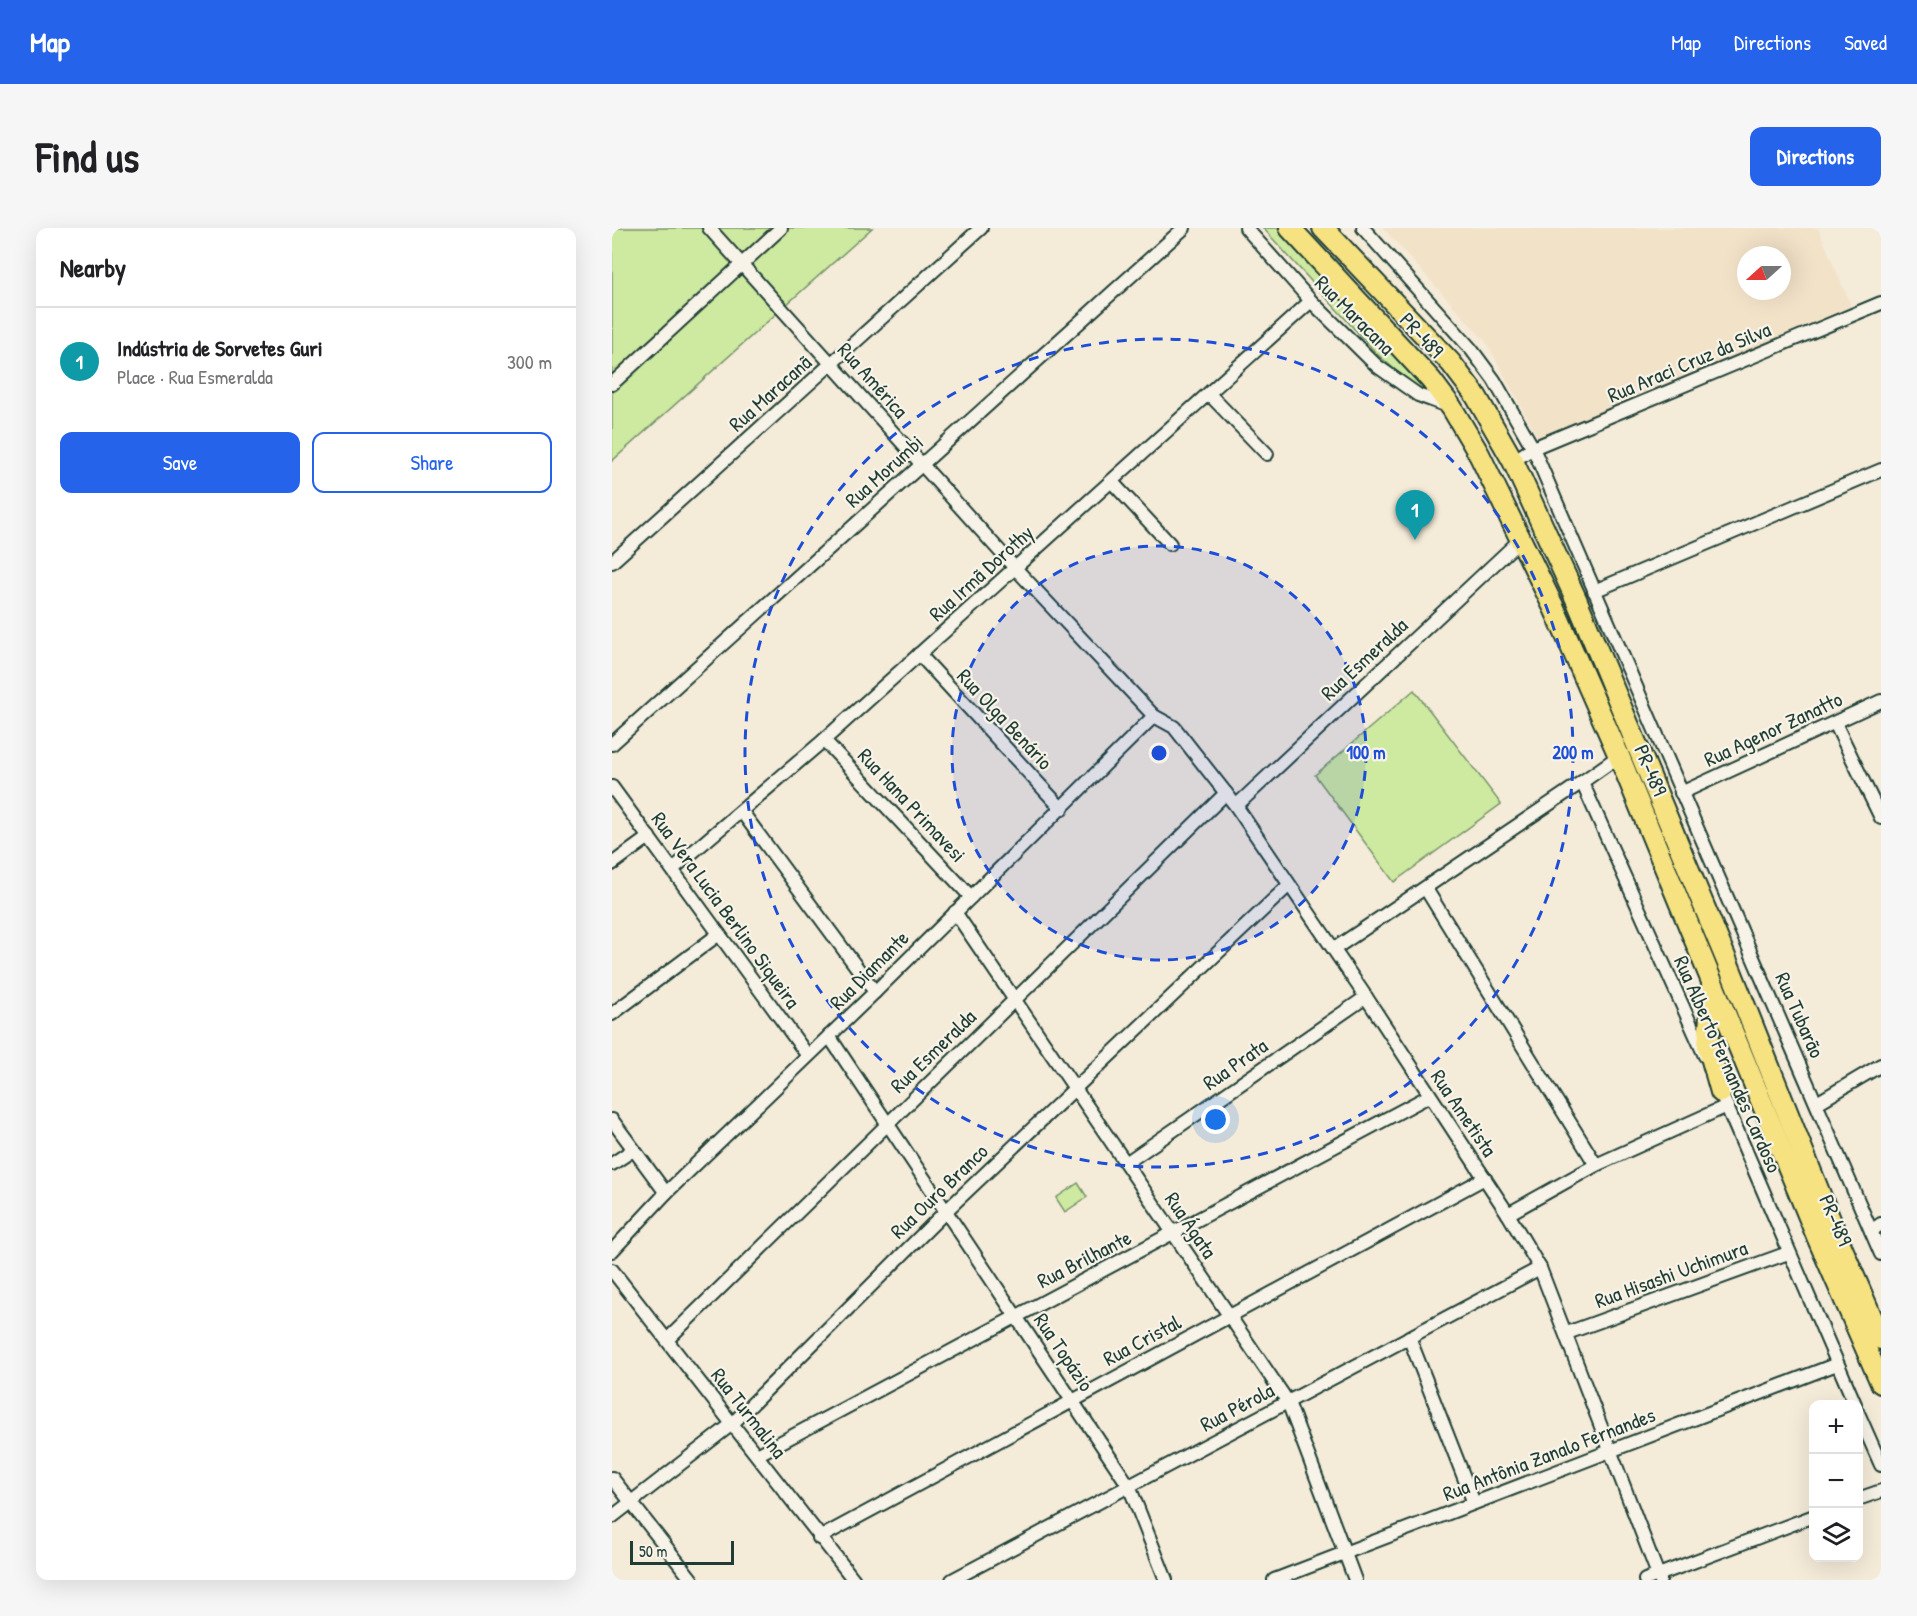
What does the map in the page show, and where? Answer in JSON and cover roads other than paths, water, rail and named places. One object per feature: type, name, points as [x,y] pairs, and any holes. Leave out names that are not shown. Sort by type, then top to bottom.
[{"type":"main road","name":"PR-489","points":[[1290,228],[1431,380],[1452,408],[1479,454],[1554,608],[1619,756],[1818,1239],[1881,1383]]},
{"type":"main road","name":"PR-489","points":[[1323,228],[1451,363],[1476,396],[1514,461],[1577,601],[1881,1339]]},
{"type":"main road","points":[[1479,454],[1496,461],[1514,461]]},
{"type":"main road","points":[[1712,981],[1708,1046],[1724,1099]]},
{"type":"street","name":"Rua América","points":[[709,228],[1015,568],[1154,716]]},
{"type":"street","points":[[612,384],[781,228]]},
{"type":"street","name":"Rua Maracanã","points":[[612,562],[981,228]]},
{"type":"street","name":"Rua Morumbi","points":[[612,744],[1184,228]]},
{"type":"street","name":"Rua Maracana","points":[[1246,228],[1311,301],[1396,381],[1418,395],[1452,408]]},
{"type":"street","name":"Rua Tubarão","points":[[1363,228],[1471,349],[1494,380],[1533,448],[1817,1103],[1876,1227],[1881,1254]]},
{"type":"street","name":"Rua Irmã Dorothy","points":[[674,869],[824,740],[1311,301]]},
{"type":"street","name":"Rua Araci Cruz da Silva","points":[[1514,461],[1533,448],[1881,303]]},
{"type":"street","points":[[1209,394],[1267,454]]},
{"type":"street","points":[[1594,591],[1881,470]]},
{"type":"street","points":[[1112,482],[1170,544]]},
{"type":"street","name":"Rua Esmeralda","points":[[1236,806],[1520,540]]},
{"type":"street","name":"Rua Olga Benário","points":[[919,654],[1062,809]]},
{"type":"street","name":"Rua Agenor Zanatto","points":[[1681,792],[1881,701]]},
{"type":"street","name":"Rua Ametista","points":[[1154,716],[1174,726],[1236,806],[1288,886],[1366,997],[1485,1178],[1540,1268],[1659,1578]]},
{"type":"street","name":"Rua Diamante","points":[[612,1251],[666,1193],[875,992],[1154,716]]},
{"type":"street","points":[[1835,723],[1881,818]]},
{"type":"street","name":"Rua Hana Primavesi","points":[[824,740],[971,897]]},
{"type":"street","points":[[1334,949],[1619,756]]},
{"type":"street","name":"Rua Alberto Fernandes Cardoso","points":[[1582,782],[1724,1099],[1788,1253],[1853,1400]]},
{"type":"street","name":"Rua Vera Lucia Berlino Siqueira","points":[[612,787],[674,869],[808,1056]]},
{"type":"street","name":"Rua Esmeralda","points":[[668,1339],[888,1121],[1226,793]]},
{"type":"street","points":[[742,812],[875,992]]},
{"type":"street","points":[[612,864],[649,837]]},
{"type":"street","name":"Rua Ouro Branco","points":[[612,1516],[732,1424],[947,1210],[1288,886]]},
{"type":"street","points":[[1426,888],[1596,1165]]},
{"type":"street","name":"Rua Ágata","points":[[955,912],[1288,1402],[1355,1580]]},
{"type":"street","points":[[612,1014],[719,934]]},
{"type":"street","name":"Rua Prata","points":[[1126,1163],[1366,997]]},
{"type":"street","name":"Rua Topázio","points":[[829,1036],[888,1121],[1129,1486],[1166,1580]]},
{"type":"street","points":[[1817,1103],[1881,1065]]},
{"type":"street","name":"Rua Brilhante","points":[[757,1455],[1016,1315],[1174,1235],[1429,1096]]},
{"type":"street","points":[[1508,1214],[1596,1165],[1724,1099]]},
{"type":"street","points":[[612,1120],[666,1193]]},
{"type":"street","points":[[612,1164],[633,1150]]},
{"type":"street","name":"Rua Cristal","points":[[819,1538],[1485,1178]]},
{"type":"street","name":"Rua Hisashi Uchimura","points":[[1566,1333],[1788,1253]]},
{"type":"street","name":"Rua Pérola","points":[[952,1580],[1540,1268]]},
{"type":"street","name":"Rua Turmalina","points":[[612,1270],[854,1580]]},
{"type":"street","points":[[1409,1337],[1474,1503]]},
{"type":"street","name":"Rua Antônia Zanalo Fernandes","points":[[1274,1580],[1837,1364]]},
{"type":"street","points":[[1863,1425],[1881,1466]]},
{"type":"street","points":[[612,1478],[692,1580]]},
{"type":"street","points":[[1863,1497],[1881,1491]]},
{"type":"street","points":[[1645,1580],[1659,1578],[1809,1518]]},
{"type":"place","name":"Indústria de Sorvetes Guri","points":[[1415,540]]}]
